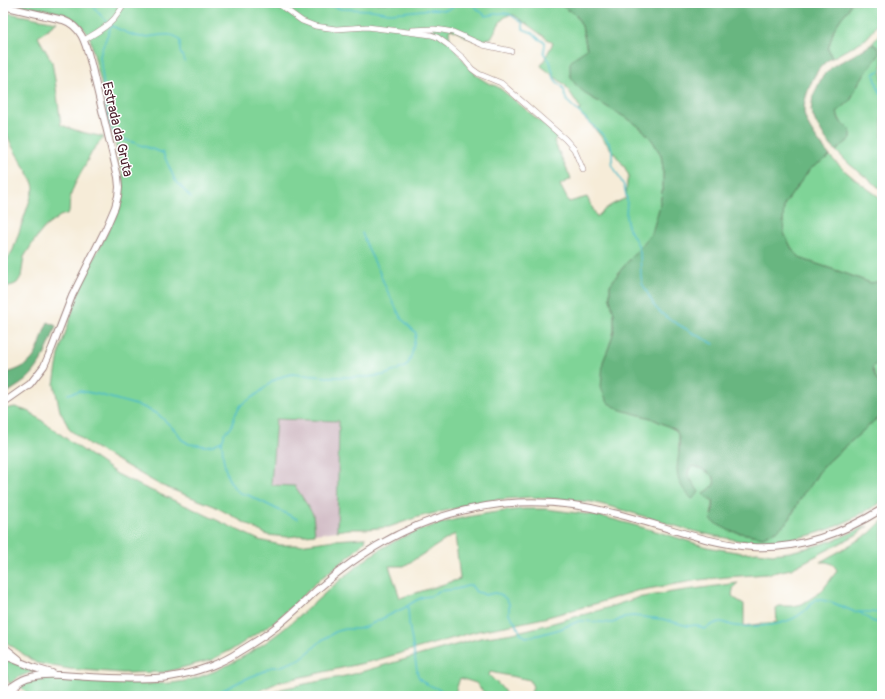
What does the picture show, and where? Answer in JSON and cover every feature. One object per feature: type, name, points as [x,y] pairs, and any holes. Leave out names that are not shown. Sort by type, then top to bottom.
[{"type":"main road","name":"Estrada da Gruta","points":[[3,6],[70,22],[76,27],[84,40],[91,64],[118,177],[119,187],[115,207],[72,296],[44,366],[30,384],[3,403]]},
{"type":"main road","points":[[5,693],[18,682],[32,677],[62,676],[162,678],[183,674],[213,665],[228,658],[270,632],[340,570],[377,545],[412,528],[459,512],[495,505],[544,502],[565,504],[612,512],[720,542],[753,547],[771,547],[803,542],[829,535],[863,521],[882,509]]},
{"type":"main road","points":[[3,646],[27,665]]},
{"type":"main road","points":[[3,655],[41,670],[62,676]]},
{"type":"main road","points":[[3,681],[5,693]]},
{"type":"main road","points":[[12,696],[18,682]]},
{"type":"street","points":[[84,40],[114,20],[125,3]]},
{"type":"street","points":[[277,3],[302,21],[315,26],[336,29],[367,27],[437,37],[452,48],[476,72],[482,76],[501,83],[570,144],[576,153],[583,170]]},
{"type":"street","points":[[401,32],[422,29],[442,30],[453,32],[484,45],[511,51]]},
{"type":"shaded area","points":[[275,419],[339,421],[337,531],[315,534],[313,514],[271,486]]},
{"type":"green space","points":[[6,3],[559,4],[576,15],[582,26],[587,50],[575,57],[587,95],[633,122],[643,130],[652,140],[661,155],[663,186],[659,209],[652,234],[610,285],[610,299],[614,313],[614,331],[603,362],[636,414],[651,418],[676,430],[679,438],[679,451],[688,475],[689,469],[693,466],[705,471],[713,477],[714,484],[703,493],[713,502],[711,515],[730,531],[763,537],[789,520],[803,494],[819,472],[829,461],[882,414],[882,499],[879,504],[830,529],[788,540],[766,542],[742,541],[715,536],[592,502],[531,497],[493,500],[418,517],[389,527],[337,531],[339,421],[276,419],[271,485],[295,486],[313,514],[315,534],[287,537],[267,535],[214,506],[160,485],[90,445],[70,430],[60,411],[54,384],[60,349],[84,277],[119,210],[123,193],[123,176],[90,38],[85,30],[74,19],[61,13],[46,9]],"holes":[[[509,15],[514,15],[553,43],[541,66],[565,85],[581,109],[578,111],[603,139],[624,166],[629,176],[627,181],[626,198],[607,208],[597,217],[587,197],[569,202],[560,185],[571,179],[554,141],[557,135],[502,90],[477,76],[458,53],[450,40],[449,31],[451,29],[471,39],[480,41],[491,38],[503,19]]]},
{"type":"green space","points":[[557,3],[851,3],[848,10],[834,29],[828,49],[832,58],[820,68],[806,95],[804,110],[807,121],[810,128],[830,156],[810,169],[802,180],[784,205],[783,221],[784,233],[793,251],[802,259],[871,283],[882,281],[882,358],[872,368],[882,389],[882,414],[829,461],[819,472],[803,494],[789,520],[778,530],[763,537],[730,531],[711,521],[714,505],[713,501],[705,497],[703,493],[714,484],[713,477],[705,471],[693,466],[689,469],[688,475],[699,492],[692,499],[685,492],[680,483],[677,472],[679,437],[676,430],[651,418],[621,410],[608,403],[601,388],[603,362],[614,331],[614,313],[610,299],[610,285],[652,233],[659,209],[663,186],[663,168],[661,155],[652,140],[643,130],[633,122],[587,95],[575,84],[570,75],[570,63],[575,57],[587,49],[582,26],[576,15]]},
{"type":"green space","points":[[851,3],[882,3],[882,16],[866,39],[832,58],[828,49],[834,29],[848,10]]},
{"type":"green space","points":[[3,12],[57,22],[38,37],[52,62],[61,125],[81,132],[104,137],[93,150],[74,186],[70,197],[69,213],[60,216],[45,227],[24,257],[21,277],[17,283],[5,287],[3,286],[3,262],[7,260],[13,250],[34,188],[30,176],[7,134],[3,138]]},
{"type":"green space","points":[[882,30],[882,190],[849,164],[836,151],[851,138],[849,129],[841,122],[837,112],[850,101],[859,82],[879,55],[872,44]]},
{"type":"green space","points":[[872,44],[879,48],[879,55],[859,82],[850,101],[837,112],[841,122],[851,131],[851,138],[836,151],[826,140],[816,123],[811,111],[813,96],[822,77],[833,66]]},
{"type":"green space","points":[[830,156],[861,184],[882,199],[882,281],[871,283],[802,259],[793,251],[784,233],[784,205],[810,169]]},
{"type":"green space","points":[[48,322],[56,326],[41,362],[26,380],[3,396],[3,374],[19,369],[32,359],[38,349]]},
{"type":"green space","points":[[882,358],[882,389],[872,367]]},
{"type":"green space","points":[[15,407],[30,412],[117,474],[259,540],[281,545],[299,545],[335,540],[366,538],[365,541],[351,555],[315,583],[277,620],[235,648],[211,660],[166,672],[122,673],[69,669],[36,663],[3,640],[3,410]]},
{"type":"green space","points":[[546,509],[594,515],[659,532],[707,547],[742,553],[758,552],[772,554],[790,552],[837,539],[868,526],[856,535],[791,569],[767,574],[699,580],[636,591],[544,618],[478,631],[373,661],[279,682],[248,696],[30,696],[20,686],[27,680],[42,677],[157,684],[175,683],[205,675],[241,658],[264,644],[285,628],[349,572],[389,544],[407,535],[445,522],[504,511]],"holes":[[[455,534],[460,579],[400,598],[389,566],[404,566]]]},
{"type":"green space","points":[[882,521],[882,696],[530,696],[533,687],[530,680],[490,672],[489,675],[501,687],[506,696],[487,696],[476,683],[460,678],[455,693],[463,696],[267,696],[281,689],[350,675],[480,638],[513,633],[600,610],[637,598],[672,592],[738,583],[734,587],[732,595],[744,604],[744,626],[777,622],[776,608],[779,606],[794,606],[802,604],[821,592],[837,571],[835,566],[826,562],[820,562],[870,533]]},
{"type":"green space","points":[[3,657],[37,670],[19,677],[9,684]]},
{"type":"waterway","points":[[91,3],[107,22]]},
{"type":"waterway","points":[[324,3],[341,9],[372,10],[389,13],[431,9],[446,10],[452,8],[455,3]]},
{"type":"waterway","points":[[473,3],[475,7],[486,16],[503,13],[511,15],[523,23],[523,29],[533,33],[545,42],[544,54],[550,61],[554,78],[562,86],[567,101],[604,136],[611,146],[612,164],[624,186],[627,199],[626,217],[628,227],[638,245],[640,252],[642,283],[655,307],[669,319],[714,344]]},
{"type":"waterway","points":[[111,26],[100,56],[105,105],[110,127],[115,136],[163,153],[175,180],[191,198]]},
{"type":"waterway","points":[[112,26],[126,33],[141,37],[162,35],[172,35],[177,37],[180,41],[180,52],[185,61]]},
{"type":"waterway","points":[[882,69],[874,74],[882,96]]},
{"type":"waterway","points":[[297,519],[248,495],[240,493],[235,489],[228,478],[225,467],[222,441],[224,433],[231,428],[235,415],[241,405],[273,381],[283,376],[292,374],[327,377],[367,377],[384,375],[405,367],[409,362],[416,333],[402,319],[397,310],[362,233]]},
{"type":"waterway","points":[[68,394],[80,391],[97,394],[143,407],[159,415],[178,433],[181,439],[189,444],[206,446],[222,441]]},
{"type":"waterway","points":[[217,696],[221,691],[271,667],[279,667],[300,659],[322,640],[337,631],[365,627],[423,597],[431,596],[439,591],[457,589],[471,585],[476,592],[485,595],[494,593],[500,594],[505,598],[509,603],[509,614],[521,634],[526,637],[560,629],[579,621],[612,623],[624,617],[633,616],[662,619],[688,626],[696,625],[704,629],[719,622],[734,626],[773,625],[786,622],[798,616],[816,599],[831,602],[855,612],[882,613]]},
{"type":"waterway","points":[[408,606],[409,624],[418,676],[423,682],[445,693],[466,696]]},
{"type":"waterway","points":[[859,612],[872,621],[882,624]]}]
